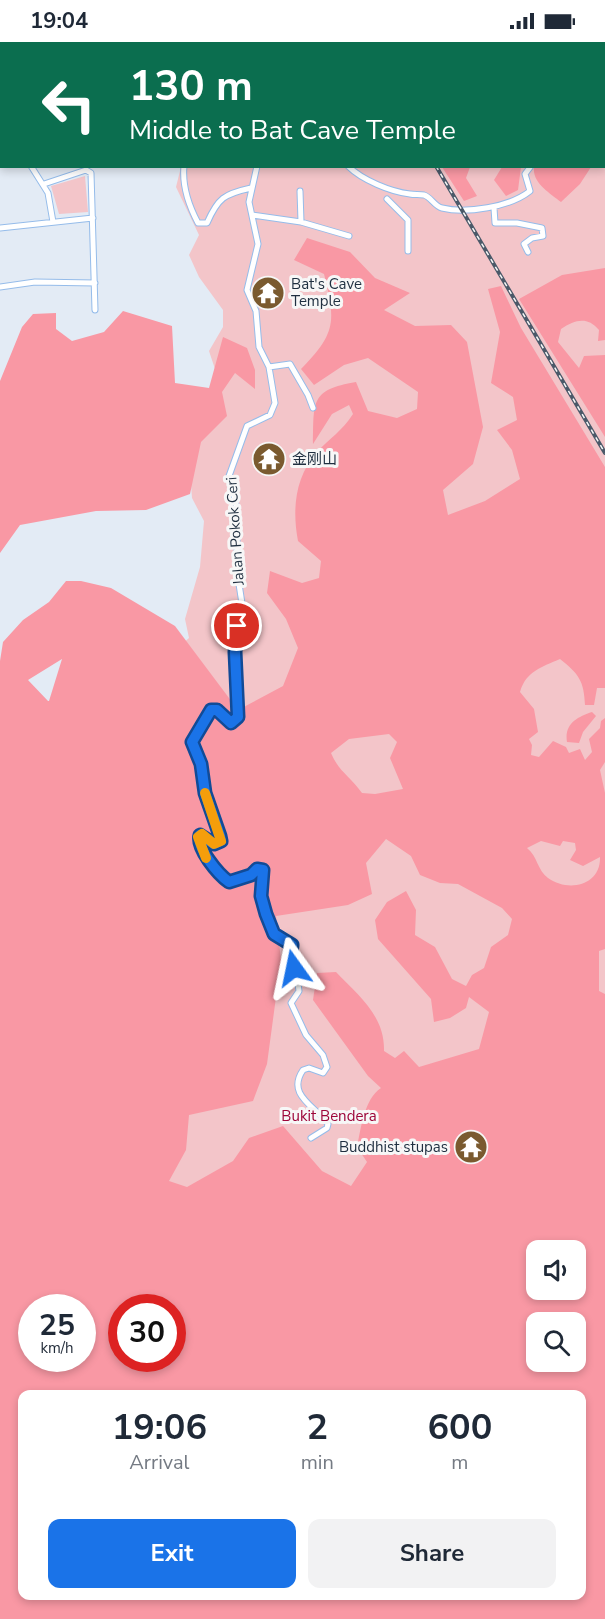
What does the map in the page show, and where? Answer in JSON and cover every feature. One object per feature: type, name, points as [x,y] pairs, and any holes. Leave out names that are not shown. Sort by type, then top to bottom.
[{"type":"street","points":[[32,168],[44,184],[53,222]]},
{"type":"street","points":[[184,168],[182,180],[198,223],[207,223],[218,201],[234,192],[251,188]]},
{"type":"street","name":"Jalan Pokok Ceri","points":[[256,168],[251,188],[252,215],[258,244],[248,290],[256,311],[259,346],[269,368],[275,403],[270,415],[248,426],[229,476],[237,509],[237,571],[243,613],[236,633],[238,717],[231,723],[217,710],[211,710],[192,742],[201,764],[205,793],[221,841],[214,844],[200,835],[199,843],[207,859],[229,882],[251,875],[257,869],[263,870],[261,896],[266,914],[274,934],[292,945],[290,962],[296,969],[299,991],[291,999],[291,1005],[297,1012],[306,1035],[327,1063],[323,1073],[309,1068],[303,1070],[297,1082],[297,1090],[301,1099],[312,1105],[328,1124],[327,1128],[311,1138]]},
{"type":"street","points":[[351,168],[370,182],[409,194],[423,195],[441,208],[494,208],[530,191],[525,174],[530,168]]},
{"type":"street","points":[[44,184],[75,172],[86,170],[91,173],[95,309]]},
{"type":"street","points":[[300,191],[301,222]]},
{"type":"street","points":[[387,199],[408,220],[408,250]]},
{"type":"street","points":[[494,208],[495,223],[542,228],[543,236],[532,238],[524,244],[528,252]]},
{"type":"street","points":[[252,215],[301,222],[349,236]]},
{"type":"street","points":[[0,228],[93,218]]},
{"type":"street","points":[[0,287],[35,282],[95,283]]},
{"type":"street","points":[[269,368],[290,364],[309,395],[313,408]]},
{"type":"green space","name":"Bukit Bendera","points":[[181,168],[605,168],[605,1619],[0,1619],[0,983],[182,644],[189,638],[185,619],[200,567],[204,521],[192,498],[185,402],[212,387],[215,369],[209,351],[223,327],[223,310],[199,277],[189,255],[199,235],[176,187]]},
{"type":"green space","points":[[85,176],[88,212],[59,214],[51,186]]},
{"type":"shaded area","points":[[443,168],[470,168],[466,178],[477,196],[464,201]]},
{"type":"shaded area","points":[[501,168],[521,168],[518,190],[506,196],[494,180]]},
{"type":"shaded area","points":[[534,168],[590,168],[580,184],[561,202],[539,183]]},
{"type":"shaded area","name":"Bukit Bendera","points":[[307,238],[350,252],[375,278],[410,293],[384,310],[415,326],[451,325],[467,342],[483,427],[473,464],[443,490],[448,515],[485,501],[520,479],[512,450],[497,430],[517,420],[513,397],[491,383],[500,332],[488,289],[501,286],[521,328],[605,467],[605,688],[597,688],[594,705],[585,705],[582,684],[572,669],[560,659],[531,674],[520,692],[534,709],[538,732],[529,739],[532,745],[531,755],[539,757],[553,741],[566,747],[569,753],[580,749],[585,760],[592,752],[589,739],[600,728],[601,721],[605,718],[605,762],[600,770],[605,793],[605,949],[599,951],[599,991],[605,994],[605,1619],[0,1619],[0,661],[3,642],[23,620],[49,602],[66,581],[81,581],[111,588],[175,626],[238,710],[283,686],[298,648],[286,619],[267,593],[270,571],[302,583],[319,578],[321,561],[298,541],[295,517],[297,494],[304,472],[317,452],[353,414],[349,405],[332,414],[313,444],[315,408],[318,400],[330,389],[356,382],[368,411],[397,418],[417,409],[418,392],[368,358],[344,365],[314,385],[301,369],[313,357],[327,336],[331,316],[324,274],[294,260]],"holes":[[[62,659],[49,701],[48,701],[28,680]],[[389,734],[397,742],[390,758],[403,789],[375,794],[362,793],[338,765],[331,753],[349,739]],[[386,839],[411,856],[420,875],[440,883],[458,884],[502,908],[512,919],[508,935],[491,947],[484,968],[472,975],[466,986],[452,979],[435,947],[415,935],[416,910],[406,891],[387,902],[375,920],[378,939],[431,999],[434,1022],[450,1018],[466,1008],[469,997],[489,1012],[479,1049],[419,1067],[404,1051],[395,1058],[384,1051],[380,1027],[362,998],[336,972],[317,973],[313,1000],[368,1076],[381,1088],[375,1093],[367,1107],[357,1147],[367,1162],[351,1186],[322,1171],[283,1126],[249,1138],[233,1161],[187,1187],[169,1181],[186,1150],[189,1115],[253,1101],[267,1064],[281,960],[276,916],[348,905],[372,894],[366,863]],[[541,841],[560,846],[563,841],[575,843],[576,850],[570,860],[583,866],[600,857],[599,867],[590,880],[582,884],[556,883],[544,875],[527,848]]]},
{"type":"shaded area","points":[[605,268],[605,340],[598,341],[599,330],[590,323],[581,321],[571,323],[561,329],[558,342],[579,368],[584,356],[605,355],[605,437],[519,299],[562,275]]},
{"type":"shaded area","points":[[123,311],[172,326],[175,383],[209,388],[223,337],[247,348],[255,370],[255,389],[235,373],[222,392],[227,416],[201,442],[190,494],[146,510],[96,511],[20,525],[0,553],[0,381],[22,327],[33,314],[56,313],[56,329],[72,341],[104,332]]},
{"type":"shaded area","points":[[592,712],[596,716],[583,732],[579,743],[567,742],[568,730],[573,722]]},
{"type":"railway","points":[[437,168],[605,453]]},
{"type":"slow traffic","points":[[205,793],[221,841],[214,844],[202,834],[198,837],[202,853],[206,858]]},
{"type":"place","name":"Bat's Cave Temple","points":[[268,293]]},
{"type":"place","name":"金刚山","points":[[269,459]]},
{"type":"place","name":"Buddhist stupas","points":[[471,1147]]},
{"type":"route","points":[[237,626],[235,652],[240,710],[238,717],[236,722],[231,723],[217,710],[211,710],[192,742],[193,750],[201,764],[205,793],[221,841],[214,844],[202,834],[198,837],[199,843],[202,853],[215,864],[225,880],[229,882],[251,875],[257,869],[263,870],[261,896],[266,914],[274,934],[292,945],[294,950],[290,962],[294,968]]}]
